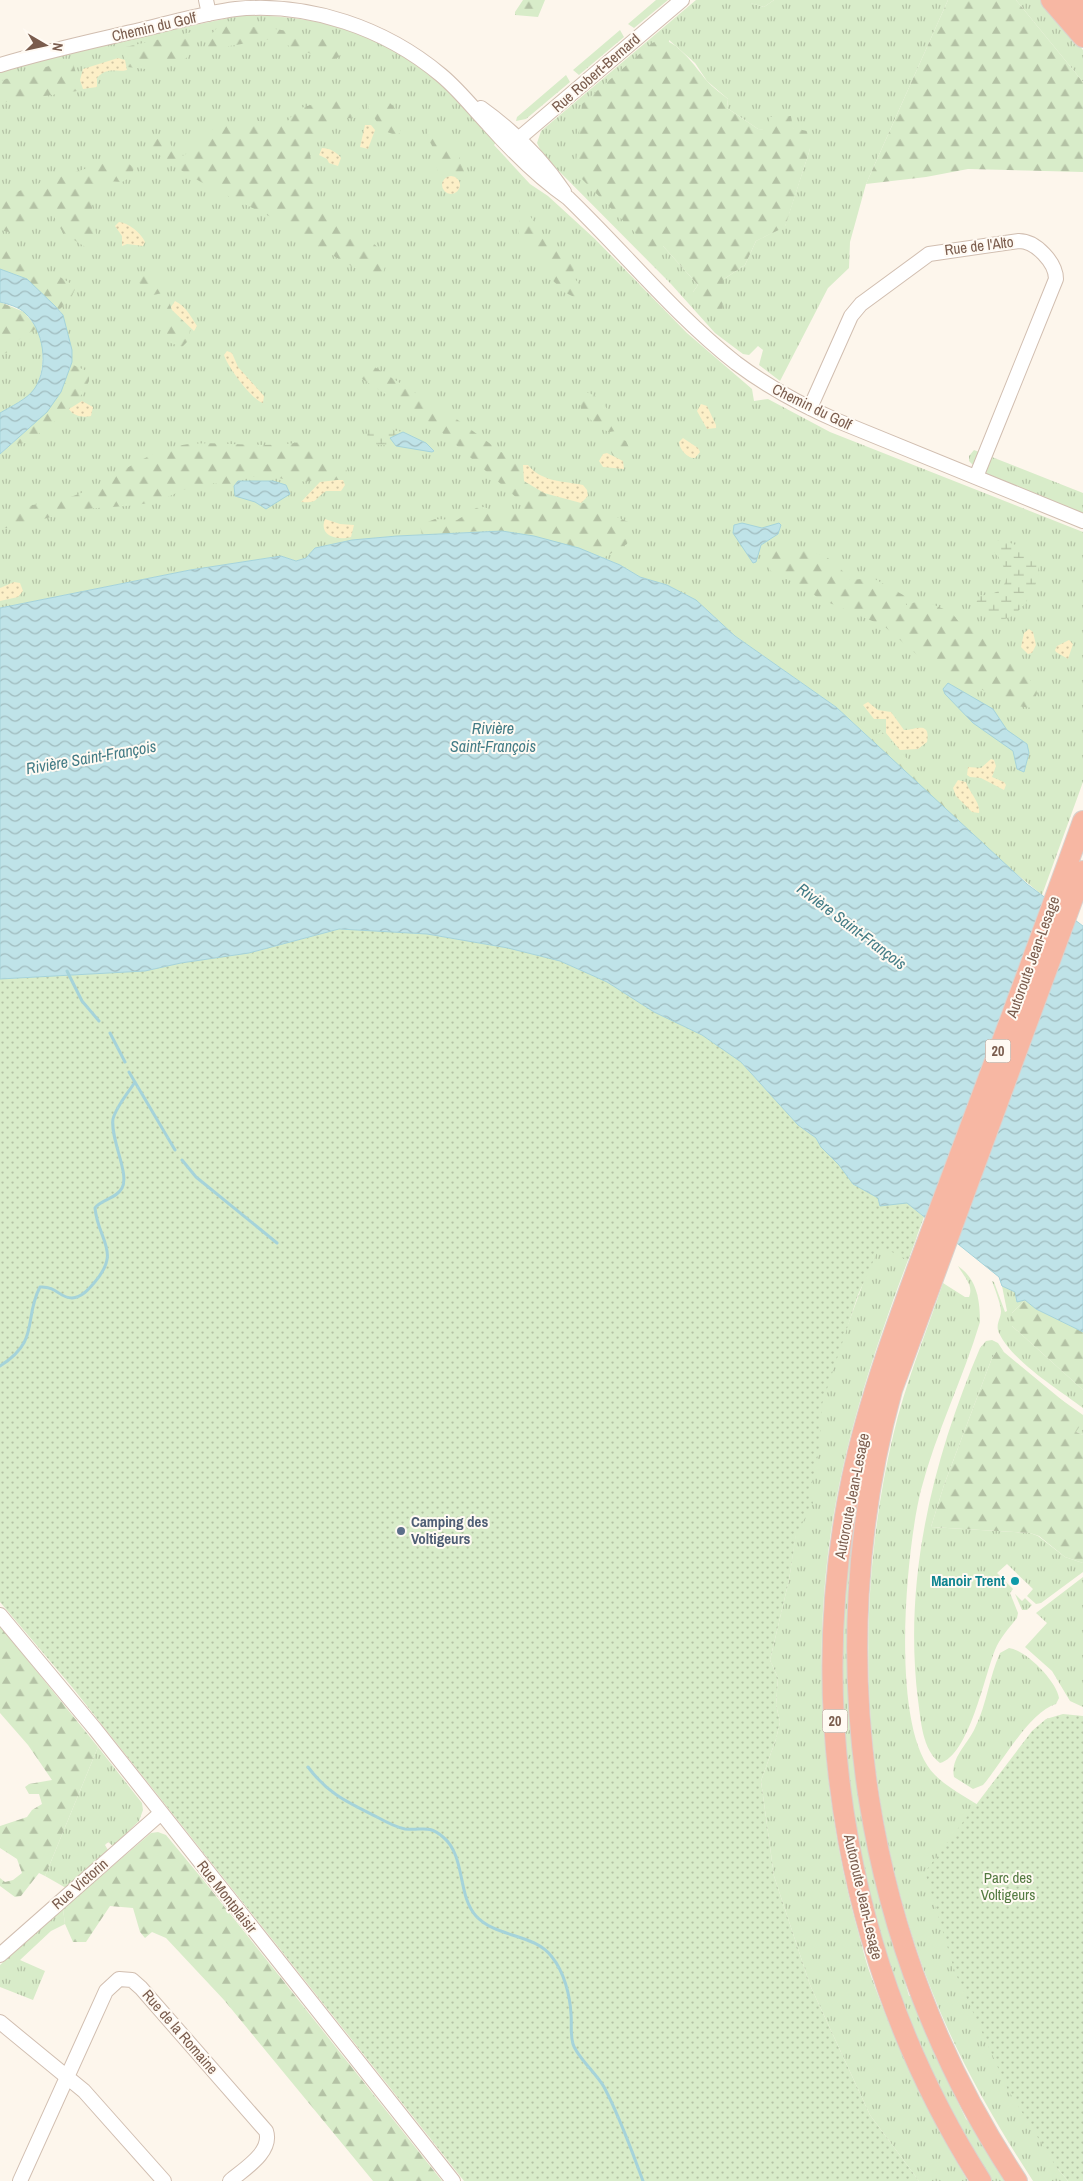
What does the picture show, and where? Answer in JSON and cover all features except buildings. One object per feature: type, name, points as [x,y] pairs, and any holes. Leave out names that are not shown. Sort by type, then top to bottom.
[{"type":"highway","points":[[1051,0],[1083,37]]},
{"type":"highway","points":[[1072,0],[1083,12]]},
{"type":"highway","name":"Autoroute Jean-Lesage","points":[[1017,2181],[956,2075],[930,2018],[911,1969],[881,1866],[870,1814],[860,1740],[857,1659],[858,1611],[874,1470],[894,1385],[932,1252],[1083,821]]},
{"type":"highway","name":"Autoroute Jean-Lesage","points":[[981,2181],[948,2124],[919,2066],[874,1949],[850,1849],[840,1783],[835,1717],[836,1606],[840,1557],[850,1487],[878,1381],[932,1252],[1083,871]]},
{"type":"street","name":"Rue Robert-Bernard","points":[[515,143],[682,0]]},
{"type":"street","name":"Chemin du Golf","points":[[0,65],[208,7],[276,9],[314,14],[340,20],[376,34],[412,54],[441,75],[466,98],[488,125],[515,143],[546,183],[568,198],[722,351],[763,382],[810,408],[1083,520]]},
{"type":"street","name":"Rue de l'Alto","points":[[810,408],[851,316],[861,304],[930,254],[1019,241],[1032,243],[1053,269],[1056,279],[976,477]]},
{"type":"street","name":"Rue Montplaisir","points":[[0,1615],[36,1656],[453,2181]]},
{"type":"street","name":"Rue Victorin","points":[[0,1955],[161,1814]]},
{"type":"street","name":"Rue de la Romaine","points":[[67,2078],[106,1991],[119,1978],[132,1980],[266,2131],[268,2142],[264,2150],[230,2181]]},
{"type":"street","points":[[0,2022],[91,2099],[164,2181]]},
{"type":"street","points":[[20,2181],[67,2078]]},
{"type":"green space","points":[[523,0],[545,0],[538,17],[515,15]]},
{"type":"green space","points":[[656,0],[668,0],[634,28],[628,24]]},
{"type":"green space","points":[[696,0],[750,0],[751,3],[764,7],[774,0],[948,0],[866,184],[850,242],[849,268],[828,288],[780,381],[759,365],[763,350],[758,346],[749,355],[743,354],[715,333],[671,284],[543,155],[537,143],[541,131]],"holes":[[[669,40],[695,63],[707,81],[728,99],[727,108],[758,129],[769,131],[770,117],[793,128],[810,149],[785,226],[756,241],[745,265],[724,279],[693,292],[698,285],[663,246]]]},
{"type":"green space","points":[[750,0],[774,0],[764,7],[750,3]]},
{"type":"green space","points":[[948,0],[1016,0],[1083,82],[1083,172],[968,169],[926,177],[866,184]]},
{"type":"green space","points":[[1016,0],[1041,0],[1083,50],[1083,82]]},
{"type":"green space","points":[[243,15],[290,18],[336,26],[379,42],[420,67],[450,93],[497,141],[494,145],[530,184],[548,196],[595,239],[687,333],[752,389],[754,401],[768,399],[830,432],[1083,532],[1083,782],[1042,895],[1008,867],[836,707],[735,636],[696,600],[667,585],[640,577],[620,565],[579,548],[502,531],[352,540],[315,548],[306,558],[296,561],[281,556],[190,570],[0,608],[0,454],[47,412],[61,392],[72,362],[61,312],[27,279],[0,269],[0,72],[39,60],[123,40]]},
{"type":"green space","points":[[233,26],[289,31],[343,46],[339,57],[331,61],[270,39],[224,47],[207,53],[204,49],[208,38],[218,27]]},
{"type":"green space","points":[[620,30],[624,37],[579,75],[573,70]]},
{"type":"green space","points":[[192,32],[192,49],[188,57],[178,62],[165,59],[146,69],[127,67],[121,48]]},
{"type":"green space","points":[[661,39],[668,41],[681,50],[709,84],[728,99],[727,108],[758,129],[769,130],[769,117],[791,116],[793,128],[807,131],[810,149],[785,227],[756,241],[745,265],[724,279],[722,319],[693,292],[698,285],[663,246],[655,253],[575,172],[582,104],[652,43]]},
{"type":"green space","points":[[72,59],[77,77],[77,91],[0,103],[0,81]]},
{"type":"green space","points":[[566,75],[570,82],[526,119],[516,121],[517,117]]},
{"type":"green space","points":[[352,98],[360,110],[357,116],[341,119],[320,131],[313,140],[310,155],[317,196],[322,209],[339,223],[373,243],[381,252],[385,261],[383,273],[380,274],[366,273],[350,265],[278,221],[194,178],[163,158],[149,146],[149,139],[168,139],[174,151],[184,156],[200,138],[215,128],[258,121],[277,128],[285,124],[295,112],[302,108],[324,102]]},
{"type":"green space","points":[[381,98],[391,104],[397,112],[401,133],[395,135],[382,130],[368,108],[371,100]]},
{"type":"green space","points":[[435,128],[462,156],[459,158],[465,174],[461,176],[439,174],[435,153],[427,132],[427,129]]},
{"type":"green space","points":[[113,160],[127,162],[134,168],[131,177],[122,182],[106,181],[98,188],[94,197],[92,206],[98,255],[63,233],[50,209],[43,208],[13,233],[0,230],[0,201],[25,188]]},
{"type":"green space","points":[[523,215],[530,216],[556,249],[575,260],[573,276],[584,291],[582,297],[576,298],[566,293],[550,278],[547,265],[531,251],[519,235],[517,225]]},
{"type":"green space","points":[[0,246],[18,252],[35,271],[47,275],[57,275],[76,287],[71,298],[59,310],[27,279],[0,269]]},
{"type":"green space","points":[[148,274],[162,280],[166,288],[163,293],[153,295],[138,282],[142,276]]},
{"type":"green space","points":[[169,301],[172,310],[182,318],[190,329],[189,340],[182,347],[165,341],[167,334],[164,304]]},
{"type":"green space","points":[[0,302],[33,322],[41,339],[43,357],[38,383],[32,393],[0,413]]},
{"type":"green space","points":[[0,302],[24,312],[37,328],[15,342],[11,351],[0,355]]},
{"type":"green space","points":[[362,359],[455,418],[522,467],[524,481],[544,493],[584,503],[633,524],[627,544],[603,558],[554,541],[516,532],[483,531],[422,535],[420,525],[435,519],[457,520],[476,508],[484,507],[506,516],[516,512],[522,513],[523,508],[518,499],[432,424],[359,377],[357,365]]},
{"type":"green space","points":[[71,364],[89,372],[89,381],[83,393],[64,414],[27,443],[12,444],[48,409],[60,390]]},
{"type":"green space","points":[[584,392],[596,397],[606,407],[613,419],[616,431],[609,432],[598,427],[581,410],[580,396]]},
{"type":"green space","points":[[370,426],[403,432],[390,438],[396,446],[369,444],[366,427]]},
{"type":"green space","points":[[606,436],[617,437],[626,441],[631,452],[629,458],[623,461],[612,455]]},
{"type":"green space","points":[[300,442],[341,463],[347,471],[343,480],[320,482],[316,479],[297,481],[264,476],[253,477],[242,480],[231,488],[208,483],[188,488],[148,503],[76,511],[13,528],[3,528],[0,523],[16,511],[32,505],[67,498],[82,492],[157,452],[173,447],[203,443],[272,445]]},
{"type":"green space","points":[[974,450],[1083,493],[1083,514],[978,470],[969,461],[969,456]]},
{"type":"green space","points":[[1002,540],[1018,546],[1033,557],[1038,571],[1035,586],[1024,605],[1012,616],[999,619],[991,617],[974,607],[980,595],[996,592],[1004,585],[1006,574],[1001,561],[993,550],[997,541]]},
{"type":"green space","points":[[783,548],[804,550],[821,555],[835,564],[850,580],[873,578],[905,596],[906,605],[922,600],[951,612],[959,622],[962,620],[985,632],[994,639],[992,645],[1006,651],[1035,686],[1037,693],[1032,708],[1010,705],[979,688],[967,692],[948,679],[946,672],[924,661],[884,626],[818,598],[804,586],[773,574],[767,565],[768,556],[772,550]]},
{"type":"green space","points":[[881,731],[930,783],[963,810],[956,819],[870,740]]},
{"type":"green space","points":[[339,929],[427,934],[508,948],[560,961],[607,982],[654,1012],[702,1035],[741,1062],[798,1125],[816,1138],[821,1147],[839,1165],[853,1184],[878,1198],[907,1203],[924,1217],[908,1260],[880,1246],[858,1295],[822,1404],[819,1451],[810,1491],[813,1503],[796,1535],[789,1580],[770,1660],[778,1678],[776,1705],[780,1722],[761,1781],[774,1876],[810,1985],[870,2115],[919,2181],[464,2181],[72,1687],[0,1602],[0,979],[145,971],[181,963],[249,953]]},
{"type":"green space","points":[[916,1239],[868,1374],[849,1443],[834,1513],[823,1615],[823,1720],[835,1824],[844,1874],[867,1964],[881,2003],[915,2081],[940,2132],[968,2181],[919,2181],[870,2115],[810,1985],[774,1876],[761,1781],[780,1722],[776,1705],[778,1678],[770,1660],[789,1580],[812,1423],[865,1278],[845,1249]]},
{"type":"green space","points":[[958,1266],[969,1277],[976,1291],[980,1322],[927,1468],[915,1517],[907,1595],[906,1681],[911,1720],[921,1753],[935,1775],[991,1813],[1057,2168],[1068,2181],[1033,2181],[991,2113],[954,2043],[933,1994],[909,1927],[891,1859],[878,1789],[871,1718],[868,1646],[871,1575],[880,1505],[898,1417],[943,1283],[965,1297],[969,1297],[968,1281]]},
{"type":"green space","points":[[992,1281],[1005,1312],[1007,1311],[1002,1286],[1015,1292],[1025,1300],[1012,1313],[1012,1326],[1083,1390],[1083,1408],[1037,1374],[1005,1344],[998,1330],[1001,1311],[999,1299]]},
{"type":"green space","points":[[1025,1300],[1036,1309],[1083,1332],[1083,1390],[1012,1326],[1012,1313]]},
{"type":"green space","points":[[992,1340],[998,1343],[1004,1352],[999,1349],[992,1358],[944,1485],[931,1527],[1030,1533],[1038,1536],[1065,1557],[1083,1563],[1083,1572],[1041,1603],[1036,1604],[1027,1596],[1033,1589],[1007,1564],[997,1573],[1013,1589],[1010,1593],[1018,1613],[1017,1618],[1002,1637],[995,1650],[968,1730],[950,1757],[940,1763],[929,1750],[923,1734],[918,1700],[914,1655],[919,1565],[926,1520],[948,1433],[980,1348],[986,1341]]},
{"type":"green space","points":[[999,1348],[1080,1415],[1081,1424],[1076,1432],[1083,1435],[1083,1563],[1065,1557],[1039,1536],[1030,1533],[931,1527],[944,1485],[992,1358]]},
{"type":"green space","points":[[1059,1398],[1083,1415],[1083,1435],[1076,1432]]},
{"type":"green space","points":[[860,1480],[864,1481],[848,1640],[854,1753],[870,1851],[877,1883],[906,1979],[905,1982],[909,1996],[913,1996],[936,2050],[933,2051],[966,2119],[975,2127],[1007,2181],[992,2181],[945,2097],[908,2020],[889,1966],[873,1911],[860,1854],[850,1796],[841,1680],[846,1566]]},
{"type":"green space","points":[[1083,1577],[1083,1707],[1070,1701],[1052,1671],[1025,1647],[1047,1623],[1036,1613]]},
{"type":"green space","points":[[1015,1594],[1022,1601],[1025,1598],[1032,1605],[1027,1610],[1022,1610]]},
{"type":"green space","points":[[0,1626],[98,1747],[45,1876],[39,1873],[21,1896],[15,1897],[0,1886],[0,1878],[5,1882],[13,1880],[22,1873],[17,1859],[0,1848],[0,1826],[27,1817],[32,1810],[42,1804],[39,1794],[29,1794],[25,1787],[29,1784],[52,1780],[28,1745],[0,1713]]},
{"type":"green space","points":[[1009,1648],[1024,1654],[1040,1668],[1053,1684],[1059,1698],[1056,1704],[1046,1709],[1026,1727],[983,1785],[973,1789],[954,1777],[953,1770],[960,1751],[972,1734],[979,1719],[1000,1653]]},
{"type":"green space","name":"Parc des Voltigeurs","points":[[1063,1714],[1083,1716],[1083,2181],[1068,2181],[1057,2168],[1008,2090],[955,1972],[925,1872],[1032,1731],[1046,1719]]},
{"type":"green space","points":[[98,1747],[142,1803],[143,1810],[139,1821],[113,1846],[108,1842],[105,1845],[108,1850],[66,1888],[45,1876]]},
{"type":"green space","points":[[158,1832],[166,1835],[204,1881],[442,2181],[373,2181],[224,2000],[166,1938],[152,1932],[145,1938],[140,1932],[133,1908],[110,1906],[86,1942],[73,1942],[65,1924],[63,1909],[151,1833]]},
{"type":"green space","points":[[63,1909],[65,1924],[51,1931],[20,1960],[45,1971],[33,2000],[0,1987],[0,1965]]},
{"type":"sand","points":[[118,58],[125,60],[127,70],[105,72],[97,78],[97,87],[83,89],[80,80],[83,69]]},
{"type":"sand","points":[[365,125],[371,125],[375,130],[368,149],[360,147]]},
{"type":"sand","points":[[322,148],[333,151],[341,158],[338,166],[329,163],[327,159],[319,155]]},
{"type":"sand","points":[[451,176],[457,179],[460,185],[457,191],[451,194],[445,191],[442,185],[445,179]]},
{"type":"sand","points":[[119,222],[131,226],[138,232],[145,242],[143,246],[127,244],[122,246],[122,236],[115,226]]},
{"type":"sand","points":[[175,301],[193,319],[197,326],[194,331],[172,310],[171,307]]},
{"type":"sand","points":[[227,351],[232,353],[238,367],[264,396],[263,403],[253,396],[235,374],[224,355]]},
{"type":"sand","points":[[82,401],[93,407],[91,416],[78,416],[69,409]]},
{"type":"sand","points":[[701,404],[707,406],[716,428],[707,429],[697,411]]},
{"type":"sand","points":[[683,438],[698,448],[700,452],[695,458],[684,453],[681,448],[679,442]]},
{"type":"sand","points":[[607,453],[623,461],[624,469],[603,467],[599,461],[603,454]]},
{"type":"sand","points":[[523,465],[528,465],[533,471],[546,478],[583,485],[587,490],[588,496],[581,503],[544,493],[524,481]]},
{"type":"sand","points":[[343,480],[345,485],[341,491],[326,491],[313,501],[301,502],[320,482]]},
{"type":"sand","points":[[325,519],[340,524],[354,525],[351,537],[335,538],[330,536],[324,530]]},
{"type":"sand","points":[[14,582],[20,583],[23,591],[18,597],[0,601],[0,588]]},
{"type":"sand","points":[[1029,629],[1033,632],[1036,645],[1032,653],[1028,654],[1021,647],[1024,633]]},
{"type":"sand","points":[[1069,640],[1073,644],[1068,659],[1055,650],[1057,646]]},
{"type":"sand","points":[[868,702],[878,710],[891,712],[904,730],[921,728],[927,731],[927,742],[918,749],[900,750],[886,733],[886,719],[874,719],[863,705]]},
{"type":"sand","points":[[991,759],[994,760],[996,766],[992,777],[1004,782],[1006,785],[1004,790],[981,778],[967,775],[968,767],[981,768]]},
{"type":"sand","points":[[958,780],[966,782],[977,801],[979,813],[972,812],[956,796],[953,788]]},
{"type":"water","points":[[0,269],[27,279],[63,315],[72,350],[72,362],[61,392],[47,412],[0,454],[0,413],[32,392],[39,379],[43,360],[37,329],[31,320],[20,309],[0,302]]},
{"type":"water","points":[[403,432],[426,443],[434,451],[396,446],[390,438]]},
{"type":"water","points":[[238,481],[273,481],[286,485],[290,494],[266,509],[255,502],[235,496],[234,486]]},
{"type":"water","points":[[742,523],[762,528],[779,523],[781,525],[778,534],[761,545],[756,562],[753,563],[733,533],[734,525]]},
{"type":"water","name":"Rivière Saint-François","points":[[502,531],[534,536],[579,548],[620,565],[640,577],[667,585],[696,600],[735,636],[836,707],[1027,884],[1083,926],[1083,1332],[1036,1309],[1025,1300],[1017,1302],[1015,1292],[1002,1286],[999,1277],[907,1203],[880,1206],[878,1198],[853,1184],[839,1165],[821,1147],[816,1138],[798,1125],[741,1062],[702,1035],[654,1012],[607,982],[560,961],[508,948],[427,934],[339,929],[249,953],[181,963],[145,971],[0,979],[0,608],[190,570],[281,556],[296,561],[306,558],[315,548],[352,540]]},
{"type":"water","points":[[948,683],[993,709],[1007,730],[1027,744],[1029,753],[1024,772],[1017,769],[1013,751],[973,723],[945,694],[943,689]]},
{"type":"waterway","points":[[67,971],[82,1001],[99,1021]]},
{"type":"waterway","points":[[110,1033],[125,1062]]},
{"type":"waterway","points":[[129,1072],[175,1150]]},
{"type":"waterway","points":[[0,1366],[13,1356],[26,1338],[32,1309],[40,1287],[50,1288],[72,1298],[82,1295],[87,1291],[102,1272],[107,1254],[95,1208],[116,1195],[124,1182],[124,1174],[114,1136],[113,1119],[119,1105],[135,1082]]},
{"type":"waterway","points":[[182,1160],[196,1177],[277,1243]]},
{"type":"waterway","points":[[308,1767],[331,1791],[356,1807],[398,1827],[405,1829],[429,1829],[438,1833],[450,1845],[455,1854],[466,1897],[476,1916],[494,1928],[535,1944],[552,1957],[560,1970],[568,1992],[575,2049],[604,2087],[610,2098],[643,2181]]},
{"type":"place","name":"Camping des Voltigeurs","points":[[401,1531]]},
{"type":"place","name":"Manoir Trent","points":[[1015,1581]]}]
